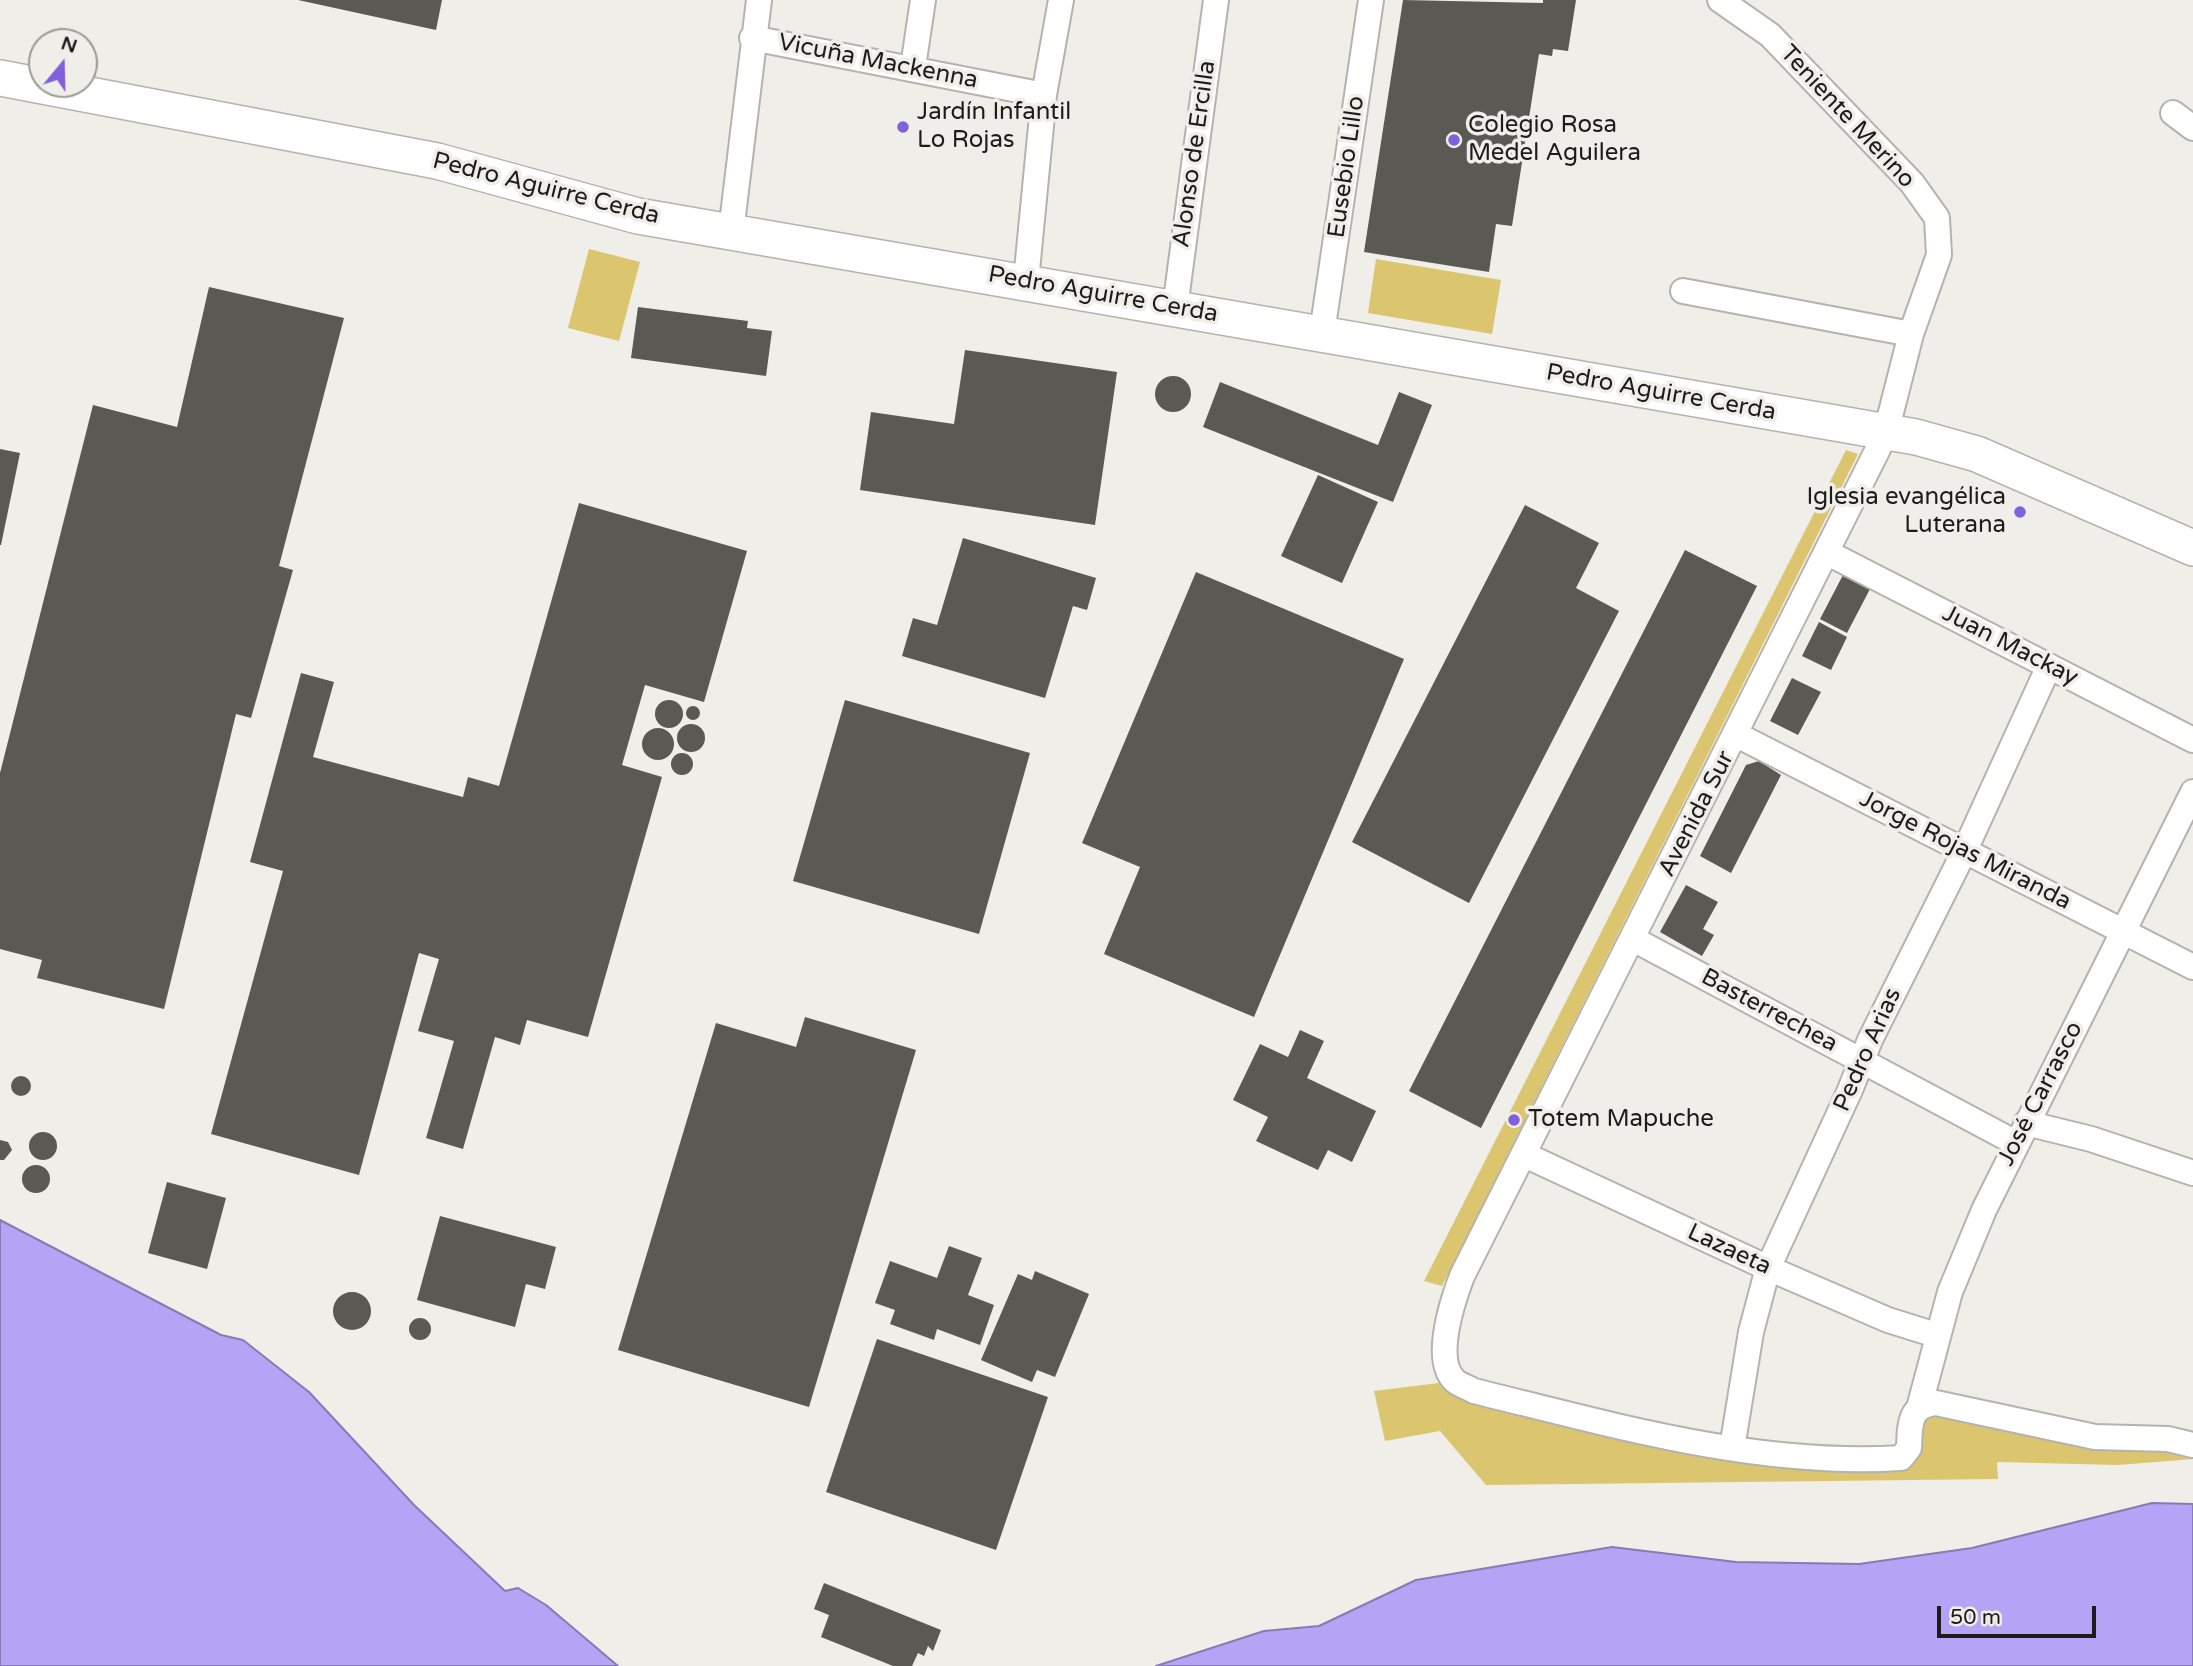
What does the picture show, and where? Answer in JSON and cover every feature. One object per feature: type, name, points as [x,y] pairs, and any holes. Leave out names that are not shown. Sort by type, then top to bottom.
[{"type":"street","points":[[732,232],[752,38],[759,0]]},
{"type":"street","points":[[913,67],[922,0]]},
{"type":"street","points":[[1026,281],[1044,95],[1061,0]]},
{"type":"street","name":"Alonso de Ercilla","points":[[1175,308],[1216,0]]},
{"type":"street","name":"Eusebio Lillo","points":[[1322,333],[1371,0]]},
{"type":"street","name":"Teniente Merino","points":[[1720,0],[1770,35],[1912,183],[1937,218],[1939,256]]},
{"type":"street","name":"Vicuña Mackenna","points":[[752,38],[913,67],[1044,95]]},
{"type":"street","name":"Pedro Aguirre Cerda","points":[[0,78],[425,158],[638,216],[1026,281],[1886,432],[1977,454],[2193,548]]},
{"type":"street","name":"Avenida Sur","points":[[1732,1448],[1662,1437],[1474,1391],[1455,1381],[1447,1367],[1447,1327],[1456,1291],[1737,735],[1886,432],[1911,334],[1939,256]]},
{"type":"street","points":[[1684,291],[1911,334]]},
{"type":"street","name":"Juan Mackay","points":[[1828,553],[2193,740]]},
{"type":"street","name":"Pedro Arias","points":[[1732,1448],[1751,1332],[1768,1268],[1862,1060],[1965,850],[2049,666]]},
{"type":"street","name":"Jorge Rojas Miranda","points":[[1737,735],[2193,967]]},
{"type":"street","name":"José Carrasco","points":[[1732,1448],[1816,1457],[1901,1458],[1909,1448],[1908,1427],[1919,1408],[1937,1335],[1972,1237],[2021,1133],[2193,792]]},
{"type":"street","name":"Basterrechea","points":[[1633,939],[1862,1060],[2021,1133],[2091,1139],[2193,1173]]},
{"type":"street","name":"Lazaeta","points":[[1525,1155],[1768,1268],[1888,1320],[1937,1335]]},
{"type":"street","points":[[1919,1408],[1936,1403],[2095,1437],[2168,1438],[2193,1445]]},
{"type":"shaded area","points":[[589,249],[640,262],[619,341],[568,328]]},
{"type":"shaded area","points":[[1376,259],[1501,280],[1492,334],[1368,313]]},
{"type":"shaded area","points":[[1846,450],[1858,454],[1442,1286],[1424,1281]]},
{"type":"shaded area","points":[[0,1220],[221,1335],[243,1340],[309,1392],[414,1505],[505,1591],[518,1588],[546,1605],[618,1666],[0,1666]]},
{"type":"shaded area","points":[[1455,1381],[1662,1437],[1893,1458],[1919,1408],[2193,1445],[2193,1459],[2118,1465],[1997,1462],[1998,1479],[1486,1485],[1440,1431],[1385,1441],[1374,1391]]},
{"type":"shaded area","points":[[2152,1503],[2193,1504],[2193,1666],[1156,1666],[1264,1631],[1319,1626],[1416,1580],[1612,1547],[1736,1562],[1859,1564],[1972,1548]]},
{"type":"building","points":[[298,0],[442,0],[436,30]]},
{"type":"building","name":"Colegio Rosa Medel Aguilera","points":[[1403,0],[1543,3],[1543,0],[1576,0],[1568,51],[1553,49],[1552,56],[1539,54],[1512,226],[1496,224],[1489,272],[1364,252]]},
{"type":"building","points":[[209,287],[344,318],[279,566],[293,570],[251,718],[236,714],[164,1009],[37,978],[42,960],[0,949],[0,773],[93,405],[177,427]]},
{"type":"building","points":[[638,307],[748,321],[747,328],[772,331],[766,376],[631,358]]},
{"type":"building","points":[[965,350],[1117,372],[1095,525],[860,490],[871,412],[954,424]]},
{"type":"building","points":[[1173,376],[1186,381],[1191,394],[1186,407],[1173,412],[1160,407],[1155,394],[1160,381]]},
{"type":"building","points":[[1220,382],[1378,445],[1399,392],[1432,405],[1393,502],[1203,427]]},
{"type":"building","points":[[0,449],[20,453],[1,545],[0,545]]},
{"type":"building","points":[[1318,475],[1378,502],[1342,583],[1281,556]]},
{"type":"building","points":[[579,503],[747,551],[704,702],[645,685],[622,765],[662,777],[588,1037],[527,1020],[520,1045],[495,1037],[463,1149],[426,1138],[454,1041],[418,1031],[439,959],[419,953],[359,1175],[211,1134],[283,871],[250,862],[301,673],[334,682],[313,757],[463,797],[468,777],[499,786]]},
{"type":"building","points":[[1525,505],[1599,543],[1576,588],[1619,611],[1469,903],[1352,842]]},
{"type":"building","points":[[963,538],[1096,578],[1087,610],[1073,606],[1045,698],[902,656],[913,618],[937,625]]},
{"type":"building","points":[[1685,550],[1757,586],[1481,1128],[1409,1091]]},
{"type":"building","points":[[1196,572],[1404,659],[1254,1017],[1104,954],[1140,867],[1082,843]]},
{"type":"building","points":[[1843,575],[1870,589],[1847,633],[1820,619]]},
{"type":"building","points":[[1819,622],[1847,637],[1831,670],[1802,656]]},
{"type":"building","points":[[1792,678],[1821,692],[1798,735],[1770,721]]},
{"type":"building","points":[[669,700],[679,704],[683,714],[679,724],[669,728],[659,724],[655,714],[659,704]]},
{"type":"building","points":[[845,700],[1030,753],[979,934],[793,881]]},
{"type":"building","points":[[690,706],[696,706],[700,713],[696,720],[690,720],[686,716],[686,710]]},
{"type":"building","points":[[691,724],[701,728],[705,738],[701,748],[691,752],[681,748],[677,738],[681,728]]},
{"type":"building","points":[[658,728],[669,733],[674,744],[669,755],[658,760],[647,755],[642,744],[647,733]]},
{"type":"building","points":[[682,753],[690,756],[693,764],[690,772],[682,775],[674,772],[671,764],[674,756]]},
{"type":"building","points":[[1759,761],[1781,775],[1731,873],[1700,856],[1746,765]]},
{"type":"building","points":[[1686,885],[1718,902],[1703,929],[1714,935],[1702,956],[1660,932]]},
{"type":"building","points":[[805,1017],[916,1050],[809,1407],[618,1350],[716,1023],[796,1047]]},
{"type":"building","points":[[1300,1030],[1324,1041],[1307,1078],[1376,1111],[1352,1162],[1328,1150],[1318,1170],[1256,1141],[1268,1117],[1233,1100],[1260,1044],[1288,1057]]},
{"type":"building","points":[[21,1076],[28,1079],[31,1086],[28,1093],[21,1096],[14,1093],[11,1086],[14,1079]]},
{"type":"building","points":[[43,1132],[53,1136],[57,1146],[53,1156],[43,1160],[33,1156],[29,1146],[33,1136]]},
{"type":"building","points":[[0,1140],[8,1142],[12,1150],[4,1160],[0,1160]]},
{"type":"building","points":[[36,1165],[46,1169],[50,1179],[46,1189],[36,1193],[26,1189],[22,1179],[26,1169]]},
{"type":"building","points":[[167,1182],[226,1198],[207,1269],[148,1253]]},
{"type":"building","points":[[440,1216],[556,1247],[545,1289],[526,1284],[515,1327],[417,1300]]},
{"type":"building","points":[[949,1246],[982,1258],[968,1295],[994,1305],[980,1345],[937,1329],[934,1340],[890,1324],[895,1310],[875,1303],[890,1261],[937,1278]]},
{"type":"building","points":[[1035,1271],[1089,1294],[1055,1377],[1037,1370],[1032,1382],[981,1360],[1018,1274],[1032,1280]]},
{"type":"building","points":[[352,1292],[365,1298],[371,1311],[365,1324],[352,1330],[339,1324],[333,1311],[339,1298]]},
{"type":"building","points":[[420,1318],[428,1321],[431,1329],[428,1337],[420,1340],[412,1337],[409,1329],[412,1321]]},
{"type":"building","points":[[877,1339],[1048,1397],[996,1550],[826,1492]]},
{"type":"building","points":[[824,1583],[941,1630],[933,1651],[928,1646],[924,1656],[918,1653],[912,1666],[893,1666],[821,1637],[829,1615],[814,1609]]},
{"type":"place","name":"Jardín Infantil Lo Rojas","points":[[903,127]]},
{"type":"place","name":"Colegio Rosa Medel Aguilera","points":[[1454,140]]},
{"type":"place","name":"Iglesia evangélica Luterana","points":[[2020,512]]},
{"type":"place","name":"Totem Mapuche","points":[[1514,1120]]}]
